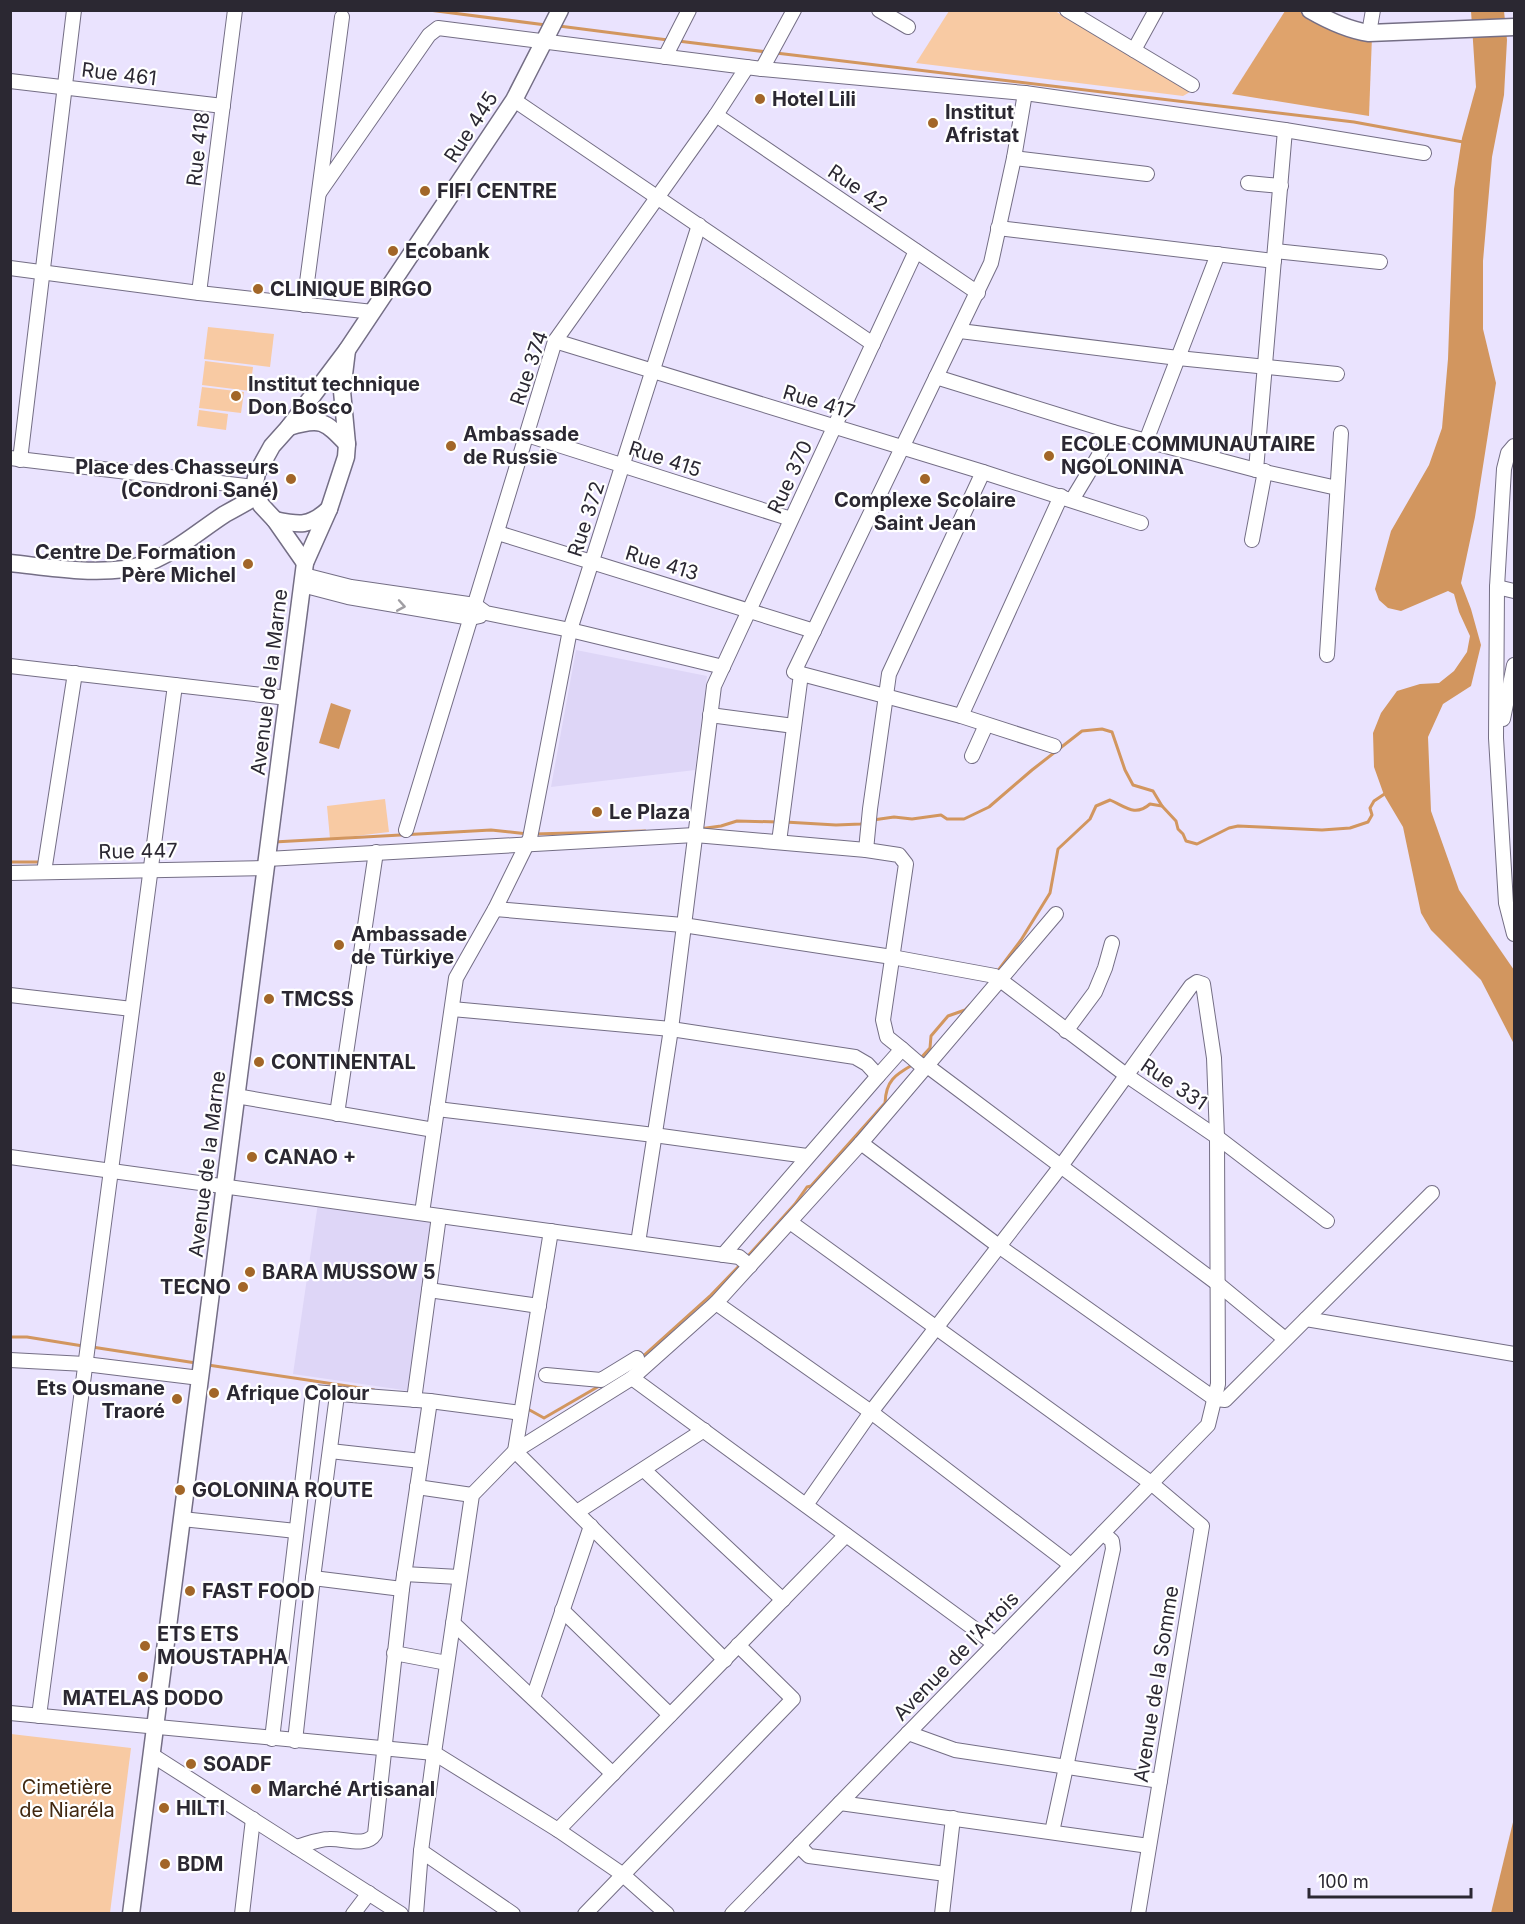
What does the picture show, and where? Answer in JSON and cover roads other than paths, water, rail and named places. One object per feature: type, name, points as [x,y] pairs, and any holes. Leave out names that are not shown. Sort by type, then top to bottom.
[{"type":"street","points":[[74,10],[42,272],[15,459],[256,492]]},
{"type":"street","name":"Rue 418","points":[[199,292],[235,10]]},
{"type":"street","points":[[665,57],[689,10]]},
{"type":"street","points":[[762,69],[794,10]]},
{"type":"street","points":[[879,10],[908,27]]},
{"type":"street","points":[[1067,10],[1192,85]]},
{"type":"street","points":[[1134,50],[1156,10]]},
{"type":"street","points":[[1310,10],[1327,20],[1369,33],[1512,27]]},
{"type":"street","points":[[1369,33],[1373,10]]},
{"type":"street","name":"Rue 445","points":[[289,427],[348,350],[514,100],[559,12]]},
{"type":"street","points":[[304,305],[342,17]]},
{"type":"street","points":[[319,193],[429,35],[438,28],[547,37],[665,57],[762,69],[1025,93],[1285,130],[1424,153]]},
{"type":"street","name":"Rue 374","points":[[406,830],[478,612],[498,533],[555,341],[716,116],[747,67]]},
{"type":"street","name":"Rue 461","points":[[10,81],[223,106]]},
{"type":"street","points":[[1025,93],[1014,158],[991,263],[794,672],[961,716],[1054,747]]},
{"type":"street","points":[[514,100],[873,344]]},
{"type":"street","name":"Rue 42","points":[[716,116],[978,293]]},
{"type":"street","points":[[1252,540],[1260,470],[1265,367],[1285,130]]},
{"type":"street","points":[[1014,158],[1147,174]]},
{"type":"street","points":[[1248,183],[1281,186]]},
{"type":"street","name":"Rue 372","points":[[422,1214],[456,978],[495,909],[530,837],[570,630],[699,225]]},
{"type":"street","points":[[998,228],[1218,254],[1380,262]]},
{"type":"street","name":"Rue 370","points":[[638,1243],[671,1029],[714,686],[916,251]]},
{"type":"street","points":[[1146,441],[1218,254]]},
{"type":"street","points":[[10,268],[373,312]]},
{"type":"street","points":[[960,331],[1178,358],[1337,374]]},
{"type":"street","name":"Rue 417","points":[[555,341],[983,472],[1141,524]]},
{"type":"street","points":[[275,520],[304,524],[321,517],[329,509],[346,458],[347,444],[342,391],[348,350]]},
{"type":"street","points":[[936,377],[1113,432],[1337,488]]},
{"type":"street","points":[[347,444],[325,424],[310,421],[289,427],[272,446],[257,473],[256,492],[261,505],[275,520],[304,574],[348,597],[478,612],[570,630],[723,667]]},
{"type":"street","points":[[961,716],[1066,498],[1113,432]]},
{"type":"street","points":[[1327,655],[1341,433]]},
{"type":"street","name":"Rue 415","points":[[527,435],[791,519]]},
{"type":"street","points":[[1515,447],[1508,453],[1504,469],[1497,587],[1497,746],[1506,903],[1515,934]]},
{"type":"street","points":[[866,850],[889,674],[983,472]]},
{"type":"street","points":[[10,563],[76,570],[127,569],[162,555],[187,541],[256,492]]},
{"type":"street","name":"Avenue de la Marne","points":[[131,1914],[304,574],[329,509]]},
{"type":"street","name":"Rue 413","points":[[498,533],[814,631]]},
{"type":"street","points":[[1497,587],[1515,591]]},
{"type":"street","points":[[1497,746],[1510,707],[1515,665]]},
{"type":"street","points":[[10,666],[288,698]]},
{"type":"street","points":[[44,872],[75,673]]},
{"type":"street","points":[[779,842],[801,674]]},
{"type":"street","points":[[39,1716],[175,685]]},
{"type":"street","points":[[710,716],[794,726]]},
{"type":"street","points":[[972,756],[986,724]]},
{"type":"street","name":"Rue 447","points":[[10,873],[150,871],[266,864],[530,837],[695,835],[899,855],[906,864],[883,1020],[887,1037],[1218,1284],[1286,1339]]},
{"type":"street","points":[[337,1113],[376,852]]},
{"type":"street","points":[[495,909],[683,925],[892,957],[992,976]]},
{"type":"street","points":[[546,1375],[605,1386],[632,1378],[717,1303],[745,1262],[790,1222],[925,1067],[992,976],[1056,914]]},
{"type":"street","points":[[1066,1031],[1095,992],[1112,943]]},
{"type":"street","name":"Rue 331","points":[[992,976],[1126,1075],[1217,1137],[1327,1221]]},
{"type":"street","points":[[806,1505],[872,1412],[1000,1247],[1191,986],[1197,982],[1203,984],[1214,1058],[1218,1284],[1218,1384],[1215,1399]]},
{"type":"street","points":[[10,995],[132,1009]]},
{"type":"street","points":[[452,1009],[671,1029],[855,1058],[867,1064],[878,1076]]},
{"type":"street","points":[[723,1255],[902,1049]]},
{"type":"street","points":[[236,1096],[434,1130]]},
{"type":"street","points":[[437,1109],[807,1156]]},
{"type":"street","points":[[861,1143],[1000,1247],[1215,1399],[1225,1400],[1431,1193]]},
{"type":"street","points":[[10,1157],[723,1255],[745,1262]]},
{"type":"street","points":[[414,1400],[440,1216]]},
{"type":"street","points":[[790,1222],[1151,1483]]},
{"type":"street","points":[[515,1451],[551,1231]]},
{"type":"street","points":[[429,1290],[539,1306]]},
{"type":"street","points":[[717,1303],[872,1412],[1071,1565]]},
{"type":"street","points":[[1306,1319],[1515,1354]]},
{"type":"street","points":[[416,1914],[421,1851],[434,1753],[472,1495],[515,1451],[605,1386],[637,1358]]},
{"type":"street","points":[[10,1360],[85,1364],[200,1378]]},
{"type":"street","points":[[632,1378],[995,1644]]},
{"type":"street","points":[[272,1739],[313,1392],[429,1401],[521,1413]]},
{"type":"street","points":[[295,1741],[337,1395]]},
{"type":"street","name":"Avenue de l'Artois","points":[[732,1914],[1208,1425],[1215,1399]]},
{"type":"street","points":[[296,1847],[328,1839],[366,1842],[375,1834],[394,1653],[429,1401]]},
{"type":"street","points":[[577,1512],[704,1430]]},
{"type":"street","points":[[515,1451],[724,1660]]},
{"type":"street","points":[[330,1452],[421,1461]]},
{"type":"street","points":[[644,1470],[783,1600]]},
{"type":"street","name":"Avenue de la Somme","points":[[1138,1914],[1202,1526],[1151,1483]]},
{"type":"street","points":[[417,1487],[472,1495]]},
{"type":"street","points":[[182,1519],[296,1531]]},
{"type":"street","points":[[533,1698],[591,1526]]},
{"type":"street","points":[[1052,1832],[1113,1549],[1112,1541],[1103,1533]]},
{"type":"street","points":[[558,1830],[846,1535]]},
{"type":"street","points":[[404,1574],[459,1577]]},
{"type":"street","points":[[313,1578],[402,1589]]},
{"type":"street","points":[[562,1610],[670,1715]]},
{"type":"street","points":[[453,1623],[613,1774]]},
{"type":"street","points":[[585,1914],[793,1699],[738,1645]]},
{"type":"street","points":[[394,1653],[447,1663]]},
{"type":"street","points":[[10,1713],[434,1753],[558,1830],[622,1874],[667,1914]]},
{"type":"street","points":[[908,1733],[955,1750],[1160,1781]]},
{"type":"street","points":[[152,1755],[401,1914]]},
{"type":"street","points":[[840,1803],[1149,1846]]},
{"type":"street","points":[[942,1914],[952,1818]]},
{"type":"street","points":[[245,1912],[253,1820]]},
{"type":"street","points":[[800,1844],[809,1856],[946,1874]]},
{"type":"street","points":[[421,1851],[513,1914]]},
{"type":"street","points":[[354,1914],[369,1893]]},
{"type":"waterway","points":[[429,10],[546,25]]},
{"type":"waterway","points":[[559,26],[668,40]]},
{"type":"waterway","points":[[678,41],[767,52]]},
{"type":"waterway","points":[[776,53],[1354,122],[1463,142]]},
{"type":"waterway","points":[[873,820],[894,817],[912,819],[941,815],[947,819],[964,819],[989,807],[1082,731],[1102,729],[1112,732],[1125,770],[1133,785],[1153,791],[1162,806]]},
{"type":"waterway","points":[[997,972],[1021,940],[1050,893],[1058,849],[1090,819],[1096,806],[1110,800],[1135,810],[1140,810],[1150,804],[1162,806],[1176,821],[1186,841],[1197,844],[1238,826],[1322,830],[1350,828],[1368,822],[1372,815],[1370,808],[1374,801],[1386,793]]},
{"type":"waterway","points":[[699,829],[737,821],[778,822]]},
{"type":"waterway","points":[[785,822],[836,825],[864,822]]},
{"type":"waterway","points":[[274,842],[491,830],[528,834]]},
{"type":"waterway","points":[[534,834],[645,831]]},
{"type":"waterway","points":[[10,862],[40,862]]},
{"type":"waterway","points":[[919,1060],[930,1048],[931,1036],[948,1016],[965,1010],[970,1005]]},
{"type":"waterway","points":[[747,1257],[795,1204],[807,1187],[811,1186],[885,1103],[887,1089],[893,1079],[914,1064]]},
{"type":"waterway","points":[[641,1358],[711,1295],[741,1264]]},
{"type":"waterway","points":[[10,1337],[27,1337],[83,1346]]},
{"type":"waterway","points":[[92,1347],[196,1363]]},
{"type":"waterway","points":[[208,1365],[374,1390]]},
{"type":"waterway","points":[[526,1408],[544,1418],[601,1385]]},
{"type":"place","name":"Hotel Lili","points":[[760,99]]},
{"type":"place","name":"Institut Afristat","points":[[933,123]]},
{"type":"place","name":"FIFI CENTRE","points":[[425,191]]},
{"type":"place","name":"Ecobank","points":[[393,251]]},
{"type":"place","name":"CLINIQUE BIRGO","points":[[258,289]]},
{"type":"place","name":"Institut technique Don Bosco","points":[[236,396]]},
{"type":"place","name":"Ambassade de Russie","points":[[451,446]]},
{"type":"place","name":"ECOLE COMMUNAUTAIRE NGOLONINA","points":[[1049,456]]},
{"type":"place","name":"Place des Chasseurs (Condroni Sané)","points":[[291,479]]},
{"type":"place","name":"Complexe Scolaire Saint Jean","points":[[925,479]]},
{"type":"place","name":"Centre De Formation Père Michel","points":[[248,564]]},
{"type":"place","name":"Le Plaza","points":[[597,812]]},
{"type":"place","name":"Ambassade de Türkiye","points":[[339,945]]},
{"type":"place","name":"TMCSS","points":[[269,999]]},
{"type":"place","name":"CONTINENTAL","points":[[259,1062]]},
{"type":"place","name":"CANAO +","points":[[252,1157]]},
{"type":"place","name":"BARA MUSSOW 5","points":[[250,1272]]},
{"type":"place","name":"TECNO","points":[[243,1287]]},
{"type":"place","name":"Afrique Colour","points":[[214,1393]]},
{"type":"place","name":"Ets Ousmane Traoré","points":[[177,1399]]},
{"type":"place","name":"GOLONINA ROUTE","points":[[180,1490]]},
{"type":"place","name":"FAST FOOD","points":[[190,1591]]},
{"type":"place","name":"ETS ETS MOUSTAPHA","points":[[145,1646]]},
{"type":"place","name":"MATELAS DODO","points":[[143,1677]]},
{"type":"place","name":"SOADF","points":[[191,1764]]},
{"type":"place","name":"Marché Artisanal","points":[[256,1789]]},
{"type":"place","name":"HILTI","points":[[164,1808]]},
{"type":"place","name":"BDM","points":[[165,1864]]},
{"type":"park label","name":"Cimetière de Niaréla","points":[[67,1798]]}]
